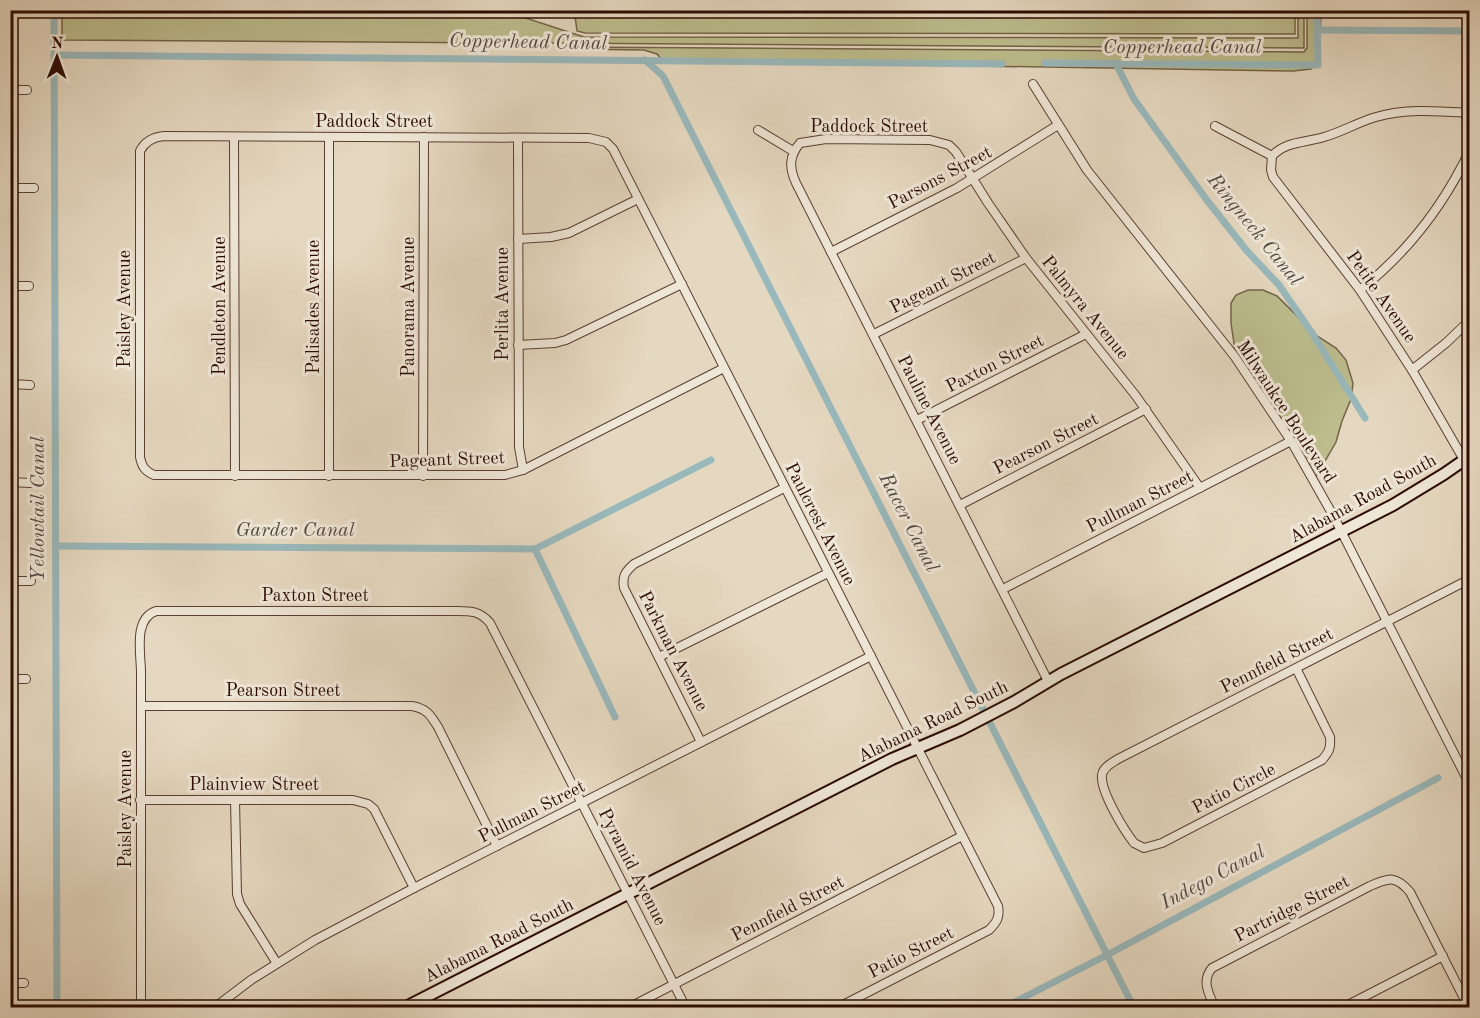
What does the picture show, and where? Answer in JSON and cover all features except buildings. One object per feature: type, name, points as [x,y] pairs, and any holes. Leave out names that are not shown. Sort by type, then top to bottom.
[{"type":"street","name":"Milwaukee Boulevard","points":[[1033,84],[1107,196],[1235,357],[1291,441],[1341,532],[1470,785]]},
{"type":"street","points":[[10,90],[27,90]]},
{"type":"street","points":[[1215,126],[1272,156],[1285,145],[1326,136],[1368,119],[1388,114],[1470,113]]},
{"type":"street","name":"Parsons Street","points":[[831,252],[972,180],[1058,125]]},
{"type":"street","points":[[758,130],[793,151]]},
{"type":"street","name":"Paddock Street","points":[[143,144],[156,136],[589,138],[606,142]]},
{"type":"street","name":"Pendleton Avenue","points":[[234,136],[235,476]]},
{"type":"street","name":"Palisades Avenue","points":[[329,137],[329,476]]},
{"type":"street","name":"Panorama Avenue","points":[[423,476],[424,137]]},
{"type":"street","name":"Perlita Avenue","points":[[518,138],[519,447],[523,470]]},
{"type":"street","name":"Paddock Street","points":[[793,151],[800,142],[826,139],[930,140],[949,145]]},
{"type":"street","name":"Paulcrest Avenue","points":[[606,142],[613,149],[998,906],[999,915],[996,923]]},
{"type":"street","name":"Paisley Avenue","points":[[143,144],[140,159],[140,457],[142,466],[147,472]]},
{"type":"street","name":"Palmyra Avenue","points":[[949,145],[1026,258],[1146,409],[1200,488]]},
{"type":"street","points":[[1360,290],[1386,270],[1412,241],[1444,197],[1470,150]]},
{"type":"street","name":"Pauline Avenue","points":[[793,151],[790,163],[793,175],[1048,681]]},
{"type":"street","name":"Petite Avenue","points":[[1272,156],[1271,170],[1276,182],[1360,290],[1467,458]]},
{"type":"street","points":[[10,188],[34,188]]},
{"type":"street","points":[[518,239],[551,237],[569,233],[638,199]]},
{"type":"street","name":"Pageant Street","points":[[874,334],[1026,258]]},
{"type":"street","points":[[518,345],[555,343],[566,340],[681,284]]},
{"type":"street","points":[[10,286],[29,286]]},
{"type":"street","points":[[1412,370],[1470,320]]},
{"type":"street","name":"Paxton Street","points":[[917,420],[1086,334]]},
{"type":"street","name":"Pageant Street","points":[[147,472],[162,476],[505,475],[523,470],[724,368]]},
{"type":"street","points":[[10,384],[30,385]]},
{"type":"street","name":"Pearson Street","points":[[960,505],[1146,409]]},
{"type":"street","name":"Pullman Street","points":[[1003,589],[1291,441]]},
{"type":"street","name":"Alabama Road South","points":[[404,1008],[918,748],[972,724],[1048,681],[1416,492],[1467,458]]},
{"type":"street","points":[[10,482],[30,483]]},
{"type":"street","name":"Parkman Avenue","points":[[701,742],[622,580],[625,572],[634,564],[784,488]]},
{"type":"street","points":[[659,657],[828,573]]},
{"type":"street","name":"Pennfield Street","points":[[1102,774],[1105,768],[1118,759],[1470,579]]},
{"type":"street","points":[[10,581],[31,581]]},
{"type":"street","name":"Paxton Street","points":[[148,614],[156,611],[472,611],[482,614]]},
{"type":"street","name":"Paisley Avenue","points":[[141,1008],[141,628],[148,614]]},
{"type":"street","name":"Pyramid Avenue","points":[[482,614],[496,632],[687,1008]]},
{"type":"street","name":"Pullman Street","points":[[214,1008],[276,962],[315,940],[870,656]]},
{"type":"street","name":"Patio Circle","points":[[1102,774],[1106,794],[1129,837],[1134,843],[1144,848],[1169,839],[1308,768],[1329,753],[1330,737],[1296,668]]},
{"type":"street","points":[[10,680],[26,679]]},
{"type":"street","name":"Pearson Street","points":[[141,706],[412,706],[424,708],[438,727],[497,846]]},
{"type":"street","name":"Plainview Street","points":[[140,800],[353,800],[368,804],[374,809],[414,888]]},
{"type":"street","points":[[235,800],[237,894],[240,904],[276,962]]},
{"type":"street","name":"Pennfield Street","points":[[628,1008],[962,836]]},
{"type":"street","name":"Partridge Street","points":[[1215,1008],[1206,988],[1207,974],[1212,968],[1370,886],[1393,879],[1400,881],[1410,892],[1443,956]]},
{"type":"street","name":"Patio Street","points":[[837,1008],[989,930],[996,923]]},
{"type":"street","points":[[1342,1008],[1443,956],[1469,1008]]},
{"type":"street","points":[[10,983],[24,983]]},
{"type":"green space","points":[[62,10],[501,10],[584,37],[1298,38],[1298,11],[1304,10],[1304,48],[62,40]]},
{"type":"green space","points":[[567,11],[1295,11],[1295,34],[585,33],[577,31],[575,16]]},
{"type":"green space","points":[[1307,11],[1321,11],[1319,60],[1311,69],[1293,71],[663,61],[657,54],[644,50],[570,49],[571,47],[1304,52],[1307,48]]},
{"type":"green space","points":[[1248,290],[1263,290],[1277,296],[1317,336],[1336,348],[1346,360],[1353,383],[1351,399],[1336,442],[1313,479],[1236,357],[1231,323],[1231,303],[1236,295]]},
{"type":"waterway","name":"Yellowtail Canal","points":[[54,10],[57,1008]]},
{"type":"waterway","name":"Copperhead Canal","points":[[1045,63],[1318,65],[1317,10]]},
{"type":"waterway","points":[[1317,30],[1470,31]]},
{"type":"waterway","name":"Copperhead Canal","points":[[54,55],[1002,64]]},
{"type":"waterway","name":"Racer Canal","points":[[645,60],[663,76],[1134,1008]]},
{"type":"waterway","name":"Ringneck Canal","points":[[1116,64],[1134,99],[1206,199],[1247,251],[1279,285],[1365,418]]},
{"type":"waterway","name":"Garder Canal","points":[[56,546],[535,549],[711,460]]},
{"type":"waterway","name":"Garder Canal","points":[[535,549],[615,717]]},
{"type":"waterway","name":"Indego Canal","points":[[1003,1008],[1438,778]]}]
